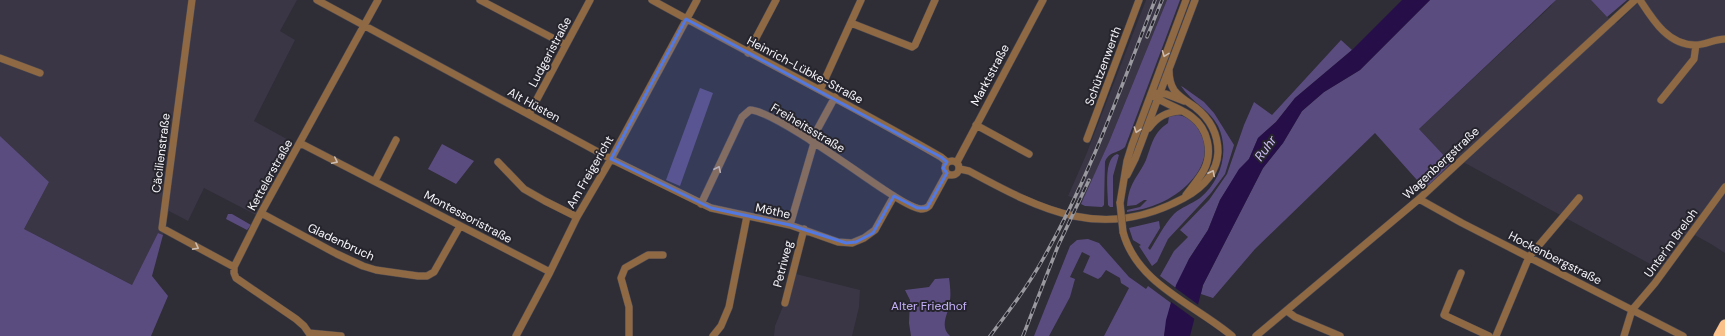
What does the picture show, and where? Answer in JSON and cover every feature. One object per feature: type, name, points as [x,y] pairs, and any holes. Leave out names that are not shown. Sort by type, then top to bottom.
[{"type":"highway","points":[[1719,336],[1725,325]]},
{"type":"street","name":"Cäcilienstraße","points":[[192,0],[162,228],[234,267]]},
{"type":"street","name":"Alt Hüsten","points":[[317,0],[611,159],[701,204],[725,212],[747,216]]},
{"type":"street","name":"Kettelerstraße","points":[[234,267],[261,214],[378,0]]},
{"type":"street","points":[[480,0],[566,45]]},
{"type":"street","name":"Ludgeristraße","points":[[529,114],[590,0]]},
{"type":"street","name":"Heinrich-Lübke-Straße","points":[[652,0],[748,53],[835,97],[941,157],[947,162]]},
{"type":"street","name":"Am Freigericht","points":[[516,336],[577,217],[611,159],[697,0]]},
{"type":"street","points":[[748,53],[776,0]]},
{"type":"street","points":[[820,90],[861,0]]},
{"type":"street","points":[[851,23],[912,47],[915,45],[935,0]]},
{"type":"street","name":"Marktstraße","points":[[957,162],[1044,0]]},
{"type":"street","name":"Schützenwerth","points":[[1087,139],[1139,0]]},
{"type":"street","points":[[1186,0],[1150,93],[1129,155],[1120,203],[1123,232],[1133,257],[1146,273],[1156,282],[1232,336]]},
{"type":"street","points":[[1126,177],[1145,133],[1195,0]]},
{"type":"street","name":"Wagenbergstraße","points":[[1256,336],[1419,199],[1635,0]]},
{"type":"street","points":[[1640,0],[1657,25],[1670,37],[1682,44],[1696,45],[1725,39]]},
{"type":"street","points":[[1661,100],[1694,59],[1696,45]]},
{"type":"street","points":[[0,58],[40,73]]},
{"type":"street","points":[[960,169],[969,171],[1037,206],[1079,218],[1112,219],[1144,216],[1163,209],[1199,189],[1208,180],[1215,167],[1218,152],[1216,137],[1211,125],[1203,115],[1174,90],[1168,69]]},
{"type":"street","points":[[1150,93],[1190,104]]},
{"type":"street","points":[[1158,96],[1192,116],[1202,127],[1209,146],[1208,157],[1204,169],[1183,198]]},
{"type":"street","points":[[790,225],[813,142],[835,97]]},
{"type":"street","name":"Freiheitsstraße","points":[[701,204],[742,117],[747,112],[752,110],[760,112],[813,142],[894,196],[917,208],[924,209],[929,206],[947,173]]},
{"type":"street","points":[[1145,133],[1161,116],[1171,112],[1182,111]]},
{"type":"street","points":[[976,125],[1028,154]]},
{"type":"street","points":[[374,181],[396,140]]},
{"type":"street","name":"Montessoristraße","points":[[300,143],[550,272]]},
{"type":"street","points":[[952,160],[957,162],[960,169],[955,174],[951,175],[947,173],[945,169],[947,162],[952,160]]},
{"type":"street","points":[[498,162],[524,189],[577,217]]},
{"type":"street","name":"Unter'm Breloh","points":[[1632,310],[1655,283],[1725,187]]},
{"type":"street","name":"Möthe","points":[[713,336],[722,326],[729,307],[747,216],[790,225],[846,244],[856,242],[875,230],[894,196]]},
{"type":"street","points":[[1496,336],[1529,256],[1578,198]]},
{"type":"street","name":"Hockenbergstraße","points":[[1419,199],[1462,223],[1683,336]]},
{"type":"street","name":"Gladenbruch","points":[[261,214],[357,264],[376,270],[422,277],[432,274],[437,269],[460,226]]},
{"type":"street","name":"Petriweg","points":[[785,303],[804,229]]},
{"type":"street","points":[[629,336],[629,307],[622,278],[623,272],[630,265],[648,255],[663,255]]},
{"type":"street","points":[[234,267],[233,270],[236,278],[296,319],[310,334],[341,336]]},
{"type":"street","points":[[1461,272],[1444,315],[1489,336]]},
{"type":"street","points":[[1624,336],[1632,310]]},
{"type":"street","points":[[1287,311],[1295,317],[1340,336]]},
{"type":"highlighted area","points":[[686,19],[941,157],[947,162],[943,168],[947,173],[927,208],[917,208],[894,196],[873,233],[856,242],[846,243],[790,225],[711,208],[611,159]]},
{"type":"shaded area","points":[[0,0],[297,0],[280,31],[295,40],[254,121],[294,143],[256,215],[204,188],[188,221],[169,211],[163,235],[158,233],[132,285],[24,229],[49,182],[0,136]]},
{"type":"shaded area","points":[[1146,0],[1167,0],[1109,142],[1083,201],[1068,196],[1086,155]]},
{"type":"shaded area","points":[[1555,0],[1591,0],[1607,17],[1617,23],[1641,0],[1725,0],[1725,253],[1691,233],[1663,271],[1465,163],[1458,157],[1451,163],[1419,129],[1550,7]]},
{"type":"shaded area","points":[[796,274],[860,290],[859,307],[852,336],[774,336],[775,326]]},
{"type":"green space","points":[[1167,0],[1180,0],[1125,147],[1111,154],[1105,162],[1104,205],[1102,207],[1085,206],[1081,204],[1109,142]]},
{"type":"green space","points":[[1430,0],[1556,0],[1419,129],[1451,163],[1425,189],[1375,133],[1255,249],[1213,298],[1201,294],[1203,285],[1263,168],[1283,143],[1302,111],[1324,92],[1360,70]]},
{"type":"green space","points":[[1591,0],[1627,0],[1607,17]]},
{"type":"green space","points":[[1341,40],[1352,50],[1295,98],[1276,122],[1258,138],[1249,159],[1240,169],[1220,200],[1208,230],[1189,259],[1176,288],[1160,276],[1174,251],[1188,237],[1180,230],[1209,200],[1227,174],[1244,125],[1254,102],[1272,115]]},
{"type":"green space","points":[[1181,86],[1204,102],[1214,113],[1234,145],[1225,174],[1211,193],[1168,239],[1157,262],[1152,266],[1139,246],[1141,245],[1133,240],[1129,228],[1159,221],[1160,228],[1148,248],[1150,250],[1164,226],[1174,214],[1200,198],[1207,191],[1218,174],[1223,155],[1222,136],[1218,126],[1210,115],[1185,92]]},
{"type":"green space","points":[[700,88],[713,93],[680,186],[666,180]]},
{"type":"green space","points":[[1177,115],[1191,120],[1200,132],[1204,143],[1205,154],[1202,165],[1189,184],[1170,198],[1152,206],[1127,212],[1127,210],[1140,207],[1147,200],[1144,200],[1136,205],[1127,206],[1132,186],[1146,160],[1156,135],[1168,123],[1169,116]]},
{"type":"green space","points":[[0,136],[49,182],[24,229],[132,285],[158,233],[163,235],[152,276],[168,296],[151,336],[0,336]]},
{"type":"green space","points":[[442,144],[474,161],[456,184],[428,169]]},
{"type":"green space","points":[[1117,154],[1119,155],[1113,176],[1113,207],[1110,207],[1108,205],[1107,176],[1110,162]]},
{"type":"green space","points":[[228,214],[232,214],[251,225],[247,230],[226,219]]},
{"type":"green space","points":[[1088,239],[1099,243],[1129,277],[1146,289],[1148,286],[1171,303],[1164,336],[1104,336],[1129,288],[1121,283],[1120,278],[1106,270],[1098,279],[1083,272],[1090,256],[1082,252],[1070,277],[1075,279],[1070,297],[1049,336],[1034,336],[1070,246],[1077,240]]},
{"type":"green space","name":"Alter Friedhof","points":[[949,278],[950,305],[945,327],[950,336],[911,336],[909,323],[910,300],[905,290],[929,287],[935,279]]},
{"type":"water","name":"Ruhr","points":[[1402,0],[1430,0],[1360,70],[1324,92],[1302,111],[1283,143],[1263,168],[1203,285],[1190,336],[1164,336],[1166,320],[1176,285],[1189,259],[1208,230],[1220,200],[1239,169],[1249,159],[1258,138],[1276,122],[1295,98],[1352,50]]},
{"type":"pier","points":[[1174,287],[1200,306],[1196,320],[1170,301]]},
{"type":"railway","points":[[990,336],[1037,269],[1076,196],[1117,99],[1155,0]]},
{"type":"railway","points":[[1147,37],[1162,0]]},
{"type":"railway","points":[[1023,336],[1058,246],[1089,180]]}]
